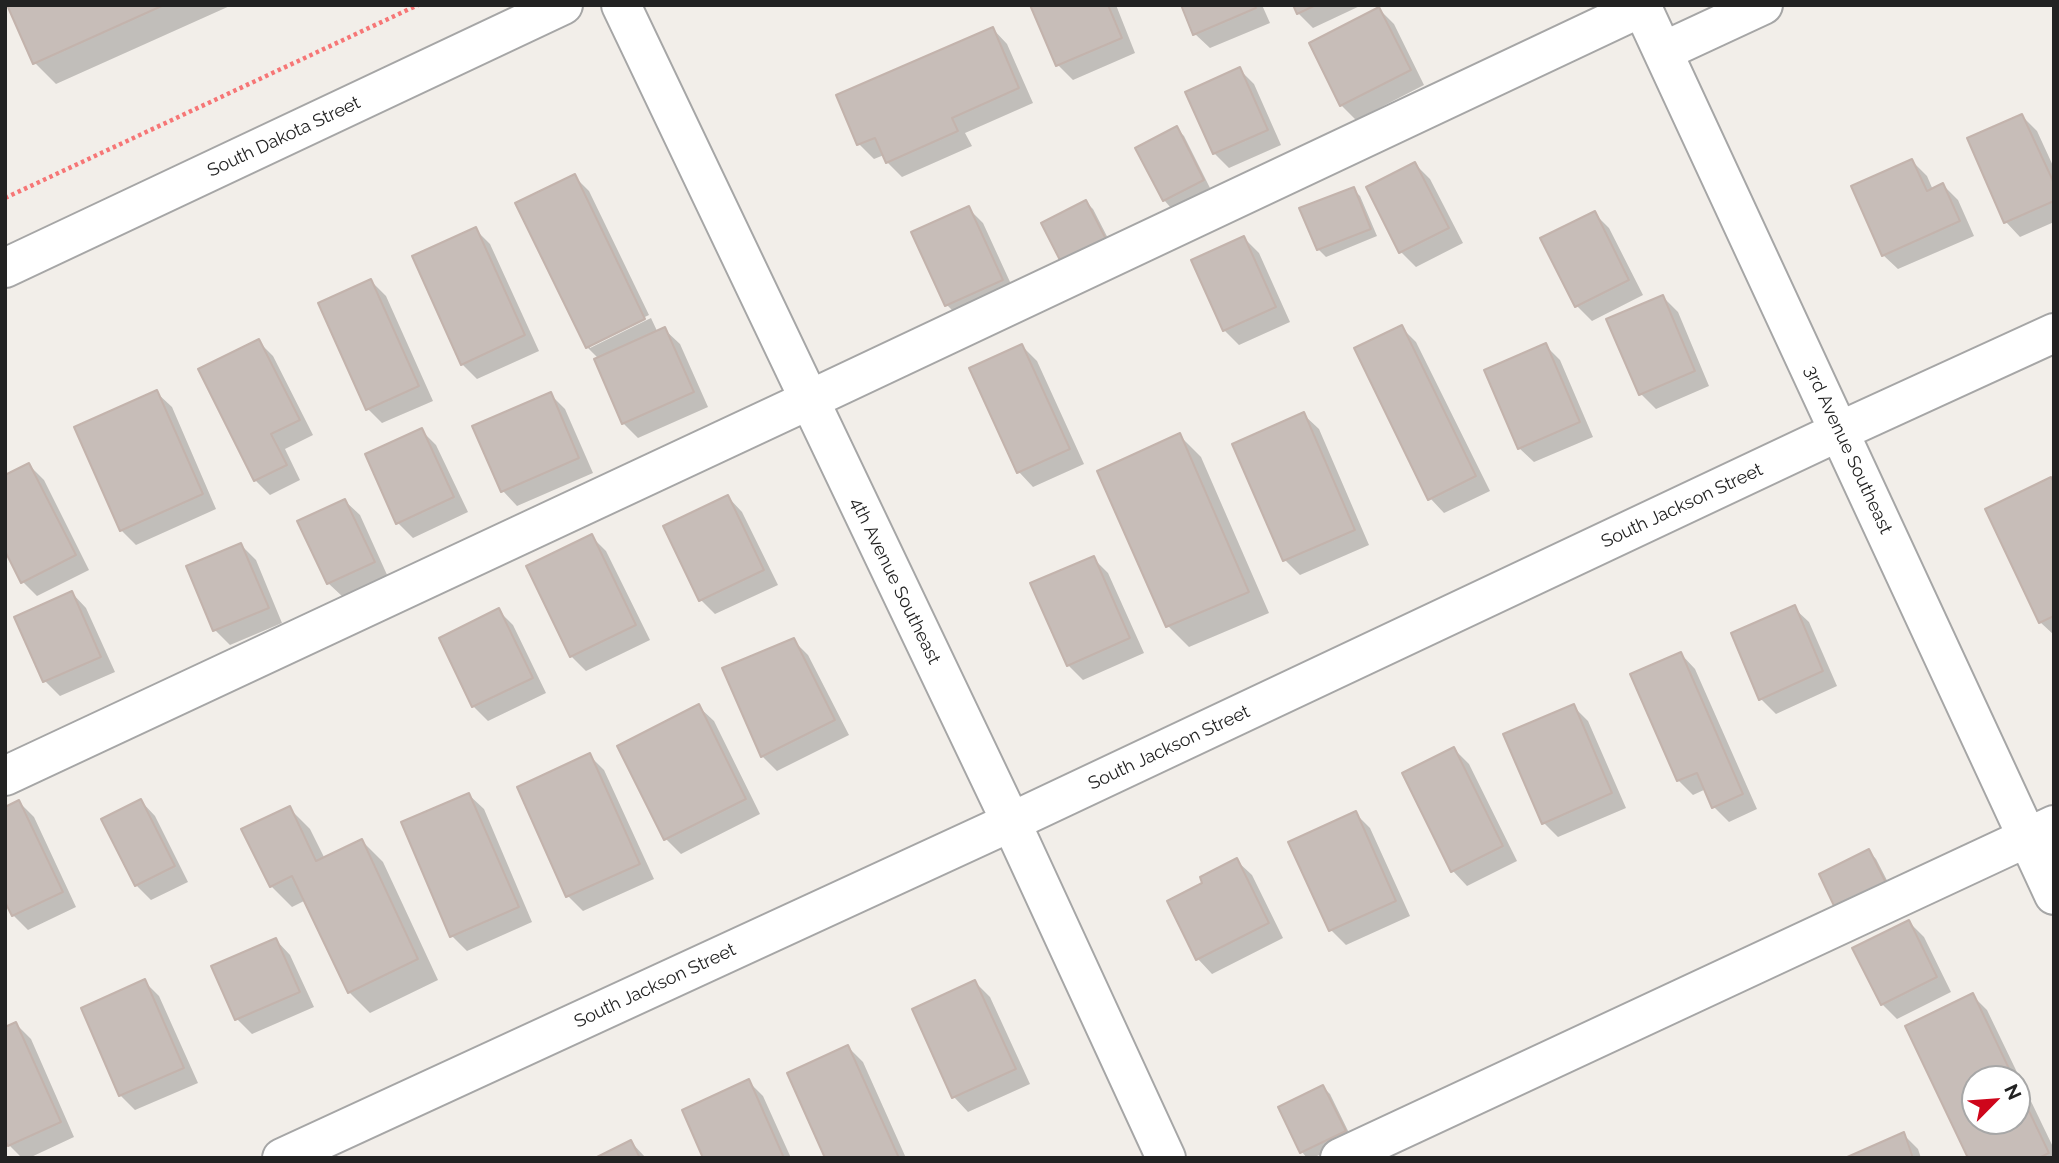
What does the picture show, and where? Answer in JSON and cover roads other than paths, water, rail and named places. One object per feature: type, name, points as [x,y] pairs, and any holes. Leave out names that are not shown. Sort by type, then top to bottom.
[{"type":"street","name":"South Dakota Street","points":[[5,268],[563,5]]},
{"type":"street","name":"4th Avenue Southeast","points":[[621,5],[1012,822],[1166,1158]]},
{"type":"street","points":[[1664,51],[1763,5]]},
{"type":"street","points":[[5,776],[1642,6]]},
{"type":"street","name":"3rd Avenue Southeast","points":[[1642,6],[1840,431],[2040,832],[2054,895]]},
{"type":"street","name":"South Jackson Street","points":[[282,1158],[1012,822],[1840,431],[2054,333]]},
{"type":"street","points":[[1340,1158],[2040,832]]}]
